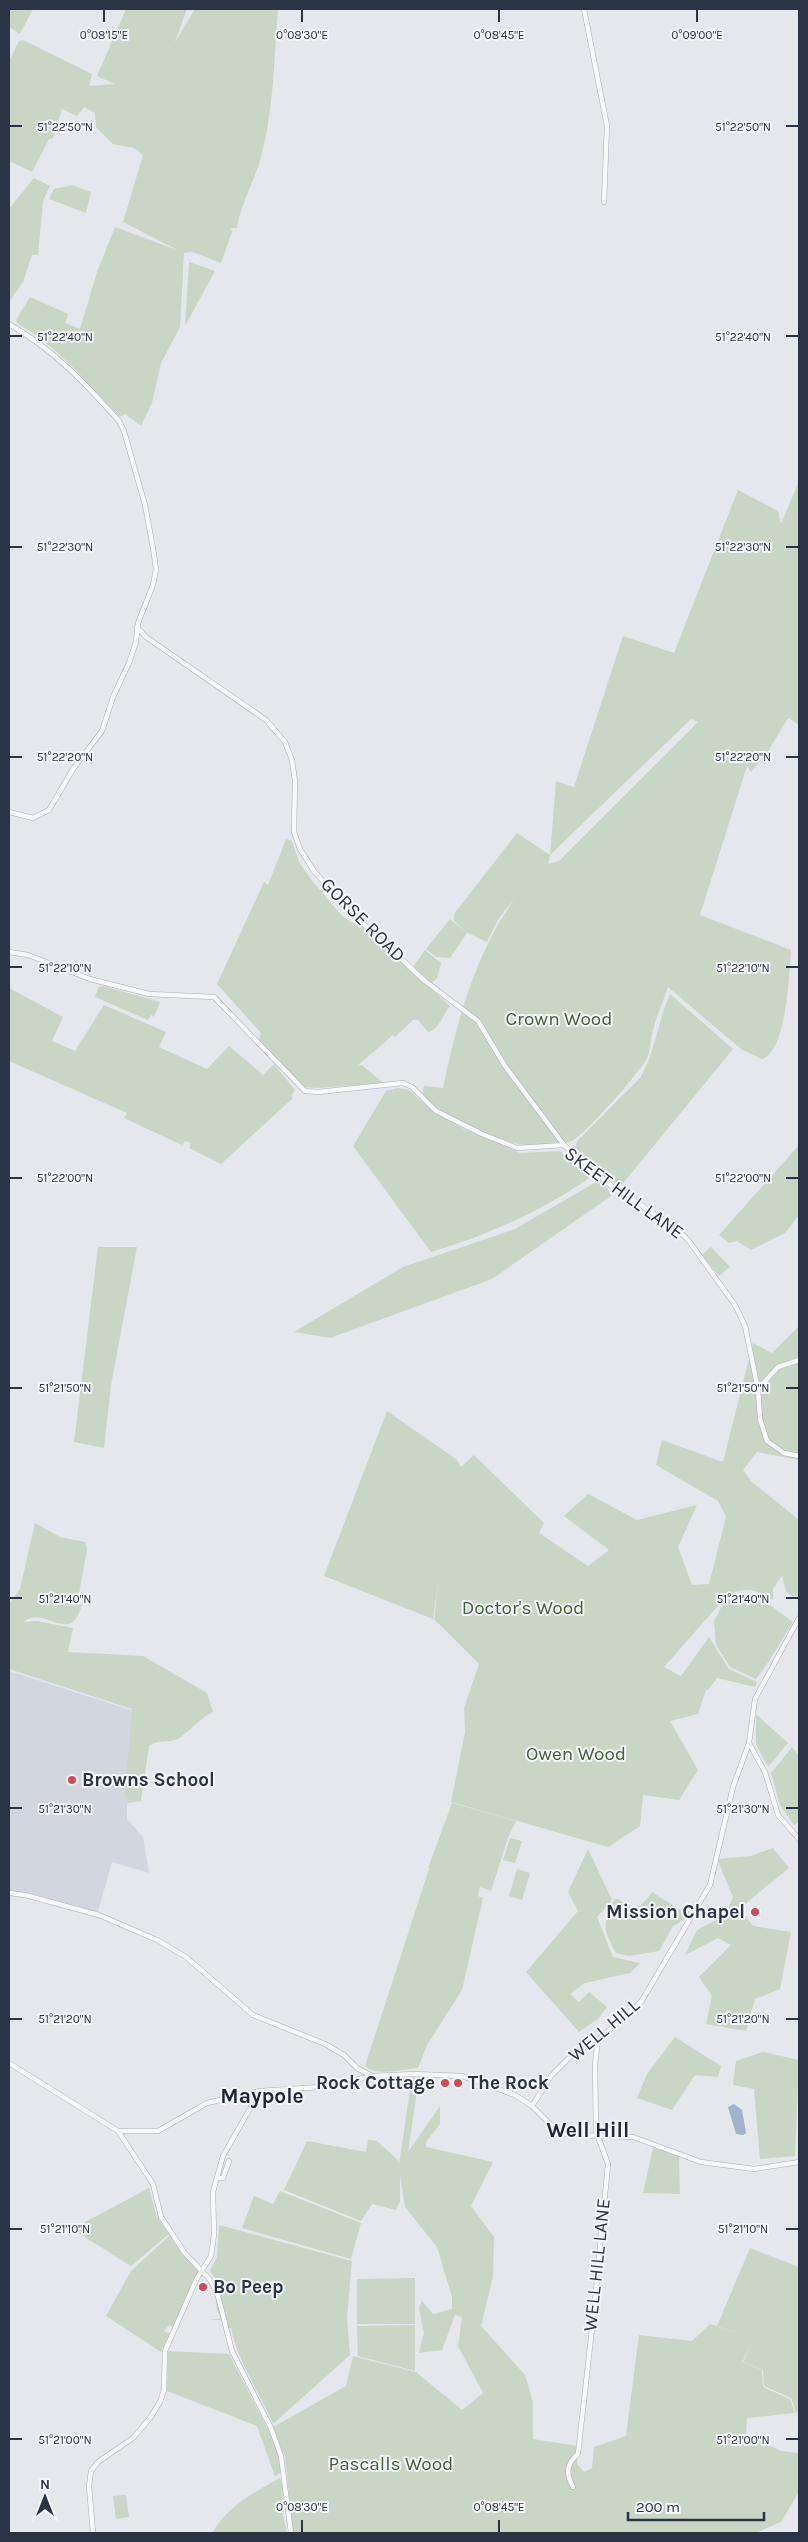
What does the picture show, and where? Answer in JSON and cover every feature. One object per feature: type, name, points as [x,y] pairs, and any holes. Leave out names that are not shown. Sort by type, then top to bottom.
[{"type":"street","points":[[584,9],[607,126],[604,202]]},
{"type":"street","points":[[9,324],[36,340],[67,365],[119,421],[124,431],[145,505],[156,569],[137,627],[136,642],[130,663],[113,697],[102,730],[73,769],[49,810],[33,818],[9,812]]},
{"type":"street","name":"GORSE ROAD","points":[[137,627],[144,636],[266,720],[279,733],[285,742],[292,760],[295,781],[294,832],[300,849],[314,871],[345,907],[425,981],[478,1021],[505,1066],[564,1145]]},
{"type":"street","points":[[136,642],[144,636]]},
{"type":"street","name":"SKEET HILL LANE","points":[[9,952],[28,955],[90,979],[149,994],[214,997],[305,1091],[318,1092],[403,1083],[412,1088],[436,1111],[482,1134],[517,1148],[564,1145],[614,1188],[675,1227],[689,1241],[735,1305],[745,1326],[750,1339],[758,1389]]},
{"type":"street","points":[[799,1360],[778,1367],[758,1389],[760,1418],[767,1441],[784,1453],[799,1456]]},
{"type":"street","name":"WELL HILL","points":[[532,2106],[551,2076],[575,2052],[598,2040],[641,2002],[710,1885],[733,1787],[749,1743],[755,1699],[799,1618]]},
{"type":"street","points":[[749,1743],[765,1772],[778,1815],[799,1839]]},
{"type":"street","points":[[9,1893],[25,1895],[99,1915],[157,1940],[186,1957],[253,2015],[326,2044],[344,2055],[357,2068],[373,2076]]},
{"type":"street","name":"WELL HILL LANE","points":[[573,2487],[567,2470],[570,2461],[578,2454],[608,2164],[598,2137],[596,2064],[598,2040]]},
{"type":"street","points":[[9,2063],[118,2131],[153,2184],[161,2216],[184,2252],[203,2271],[215,2288],[232,2351],[271,2428],[281,2456],[290,2533]]},
{"type":"street","points":[[118,2131],[158,2130],[207,2103],[260,2091],[320,2087],[373,2076],[413,2074],[468,2077],[515,2095],[532,2106],[557,2131],[571,2135],[633,2137],[701,2162],[754,2169],[799,2162]]},
{"type":"street","points":[[93,2533],[89,2486],[91,2471],[98,2462],[133,2438],[157,2407],[164,2390],[165,2351],[197,2278],[210,2260],[213,2248],[212,2206],[223,2156],[260,2091]]},
{"type":"street","points":[[217,2178],[223,2178],[229,2161]]},
{"type":"shaded area","name":"Browns School","points":[[9,1671],[156,1718],[127,1806],[127,1819],[143,1837],[149,1873],[112,1862],[98,1912],[29,1893],[9,1891]]},
{"type":"green space","points":[[9,9],[33,9],[20,34],[9,27]]},
{"type":"green space","points":[[126,9],[187,9],[175,42],[195,9],[278,9],[269,117],[259,163],[237,228],[231,228],[232,232],[221,263],[193,252],[184,253],[180,327],[161,363],[152,403],[141,426],[125,414],[120,417],[60,355],[47,343],[18,324],[16,320],[30,297],[68,314],[65,323],[80,329],[97,272],[115,227],[177,250],[123,222],[143,155],[134,148],[113,144],[96,127],[95,113],[84,107],[77,116],[62,109],[53,138],[49,139],[32,172],[9,161],[9,61],[19,41],[23,40],[92,74],[89,86],[115,84],[97,76]]},
{"type":"green space","points":[[34,178],[50,186],[43,201],[38,255],[32,255],[23,282],[9,302],[9,209]]},
{"type":"green space","points":[[72,185],[91,192],[86,213],[49,199],[54,189]]},
{"type":"green space","points":[[189,262],[215,271],[185,326]]},
{"type":"green space","name":"Crown Wood","points":[[799,481],[799,725],[788,718],[766,755],[751,772],[747,766],[700,915],[791,950],[788,993],[782,1027],[777,1042],[770,1053],[762,1059],[741,1049],[668,987],[652,1034],[646,1060],[611,1104],[588,1128],[572,1141],[553,1146],[513,1143],[492,1137],[453,1118],[422,1095],[424,1086],[443,1088],[469,988],[489,941],[516,897],[499,918],[487,942],[466,932],[454,921],[454,914],[517,833],[550,855],[556,781],[574,787],[623,636],[674,653],[738,490],[778,511],[781,524]],"holes":[[[691,719],[698,722],[559,861],[548,864],[550,855]]]},
{"type":"green space","points":[[286,839],[292,841],[299,862],[313,882],[342,916],[354,924],[356,920],[450,1006],[432,1031],[428,1032],[418,1020],[413,1020],[395,1037],[393,1035],[357,1066],[362,1065],[383,1083],[317,1088],[303,1087],[259,1040],[261,1033],[217,984],[264,882],[268,885]]},
{"type":"green space","points":[[450,919],[467,933],[450,958],[436,957],[426,949]]},
{"type":"green space","points":[[425,950],[441,963],[437,978],[432,983],[413,967]]},
{"type":"green space","points":[[103,986],[160,1002],[154,1017],[151,1015],[148,1020],[95,997],[99,987]]},
{"type":"green space","points":[[9,988],[63,1017],[52,1041],[75,1051],[104,1005],[166,1032],[159,1047],[207,1069],[229,1046],[263,1075],[274,1064],[295,1090],[291,1096],[293,1098],[221,1164],[189,1148],[191,1143],[185,1141],[182,1145],[124,1118],[127,1113],[9,1061]]},
{"type":"green space","points":[[670,994],[733,1049],[620,1187],[574,1150],[578,1140],[640,1078],[653,1048]]},
{"type":"green space","points":[[398,1088],[409,1090],[429,1108],[462,1128],[520,1153],[560,1151],[589,1178],[533,1212],[473,1238],[431,1252],[353,1146],[386,1091]]},
{"type":"green space","points":[[799,1145],[799,1215],[785,1233],[751,1250],[737,1241],[729,1243],[719,1235]]},
{"type":"green space","points":[[603,1178],[611,1196],[492,1279],[330,1338],[294,1332],[403,1267],[515,1229]]},
{"type":"green space","points":[[98,1247],[137,1247],[111,1385],[104,1448],[74,1442]]},
{"type":"green space","points":[[711,1247],[730,1267],[719,1276],[702,1255]]},
{"type":"green space","points":[[799,1326],[799,1460],[757,1452],[743,1470],[752,1482],[799,1520],[799,1594],[794,1597],[786,1592],[782,1575],[773,1589],[773,1600],[749,1590],[743,1590],[731,1595],[724,1599],[664,1667],[681,1676],[709,1637],[729,1669],[757,1682],[755,1687],[717,1678],[708,1690],[703,1688],[706,1690],[698,1714],[670,1721],[698,1770],[679,1800],[643,1795],[640,1826],[608,1847],[451,1802],[465,1732],[464,1708],[479,1664],[434,1619],[439,1578],[433,1619],[324,1576],[387,1411],[456,1459],[461,1467],[474,1455],[544,1523],[539,1533],[588,1566],[609,1550],[564,1516],[588,1494],[637,1520],[697,1505],[678,1547],[692,1585],[709,1584],[726,1517],[718,1501],[656,1465],[662,1440],[723,1462],[753,1343],[772,1353]]},
{"type":"green space","points":[[35,1523],[60,1537],[85,1542],[87,1549],[77,1605],[82,1604],[77,1617],[71,1623],[57,1623],[40,1618],[32,1618],[23,1622],[37,1621],[73,1628],[68,1652],[143,1656],[207,1693],[213,1712],[179,1738],[149,1746],[141,1801],[128,1803],[125,1793],[132,1709],[9,1669],[9,1604],[20,1589]]},
{"type":"green space","points":[[742,1594],[755,1594],[793,1622],[756,1679],[730,1667],[716,1645],[714,1621],[724,1602]]},
{"type":"green space","points":[[756,1714],[788,1743],[768,1767],[756,1744]]},
{"type":"green space","points":[[792,1747],[799,1756],[799,1822],[794,1825],[780,1805],[771,1773]]},
{"type":"green space","points":[[452,1803],[516,1821],[508,1838],[491,1891],[480,1887],[478,1896],[483,1898],[462,1990],[427,2045],[418,2068],[398,2071],[376,2071],[365,2066],[429,1869],[432,1870],[428,1868]]},
{"type":"green space","points":[[510,1838],[522,1841],[515,1863],[503,1860]]},
{"type":"green space","points":[[773,1848],[789,1868],[740,1908],[753,1926],[791,1932],[780,1989],[755,1999],[746,2031],[706,2024],[712,1996],[699,1977],[731,1945],[718,1938],[685,1955],[697,1930],[726,1915],[733,1897],[717,1859],[751,1856]]},
{"type":"green space","points":[[588,1849],[612,1900],[597,1917],[613,1957],[640,1963],[630,1973],[585,1983],[570,1994],[579,2002],[589,1992],[607,2007],[598,2019],[579,2032],[526,1972],[578,1911],[568,1892]]},
{"type":"green space","points":[[517,1869],[530,1873],[522,1900],[509,1896]]},
{"type":"green space","points":[[652,1892],[682,1911],[691,1912],[689,1917],[673,1926],[659,1951],[629,1956],[616,1953],[606,1932],[606,1921],[614,1899],[637,1907]]},
{"type":"green space","points":[[675,2037],[721,2066],[718,2077],[695,2075],[672,2110],[637,2098],[647,2074]]},
{"type":"green space","points":[[763,2052],[799,2060],[795,2156],[760,2159],[754,2089],[733,2085],[736,2061]]},
{"type":"green space","name":"Pascalls Wood","points":[[412,2077],[419,2078],[408,2152],[440,2106],[440,2124],[426,2142],[426,2147],[493,2162],[471,2206],[494,2237],[493,2277],[481,2326],[525,2375],[533,2402],[533,2439],[578,2446],[577,2464],[584,2472],[592,2468],[594,2447],[626,2436],[639,2335],[692,2341],[710,2324],[755,2339],[717,2326],[750,2248],[799,2267],[799,2412],[796,2413],[791,2398],[764,2386],[763,2370],[743,2362],[752,2344],[742,2362],[762,2370],[763,2387],[790,2399],[795,2413],[747,2418],[746,2434],[781,2451],[799,2453],[799,2492],[781,2522],[755,2533],[293,2533],[285,2457],[273,2427],[346,2386],[353,2356],[416,2372],[462,2410],[483,2393],[458,2346],[462,2317],[455,2315],[442,2350],[419,2353],[424,2333],[419,2308],[422,2301],[433,2314],[452,2309],[452,2297],[437,2247],[405,2207],[400,2176],[400,2202],[396,2210],[372,2204],[361,2221],[284,2190],[307,2141],[366,2152],[368,2140],[377,2141],[398,2160],[399,2164]]},
{"type":"green space","points":[[653,2148],[679,2155],[680,2194],[643,2193]]},
{"type":"green space","points":[[149,2188],[157,2217],[169,2234],[131,2266],[72,2229]]},
{"type":"green space","points":[[280,2191],[361,2223],[351,2259],[242,2228],[254,2196],[273,2204]]},
{"type":"green space","points":[[219,2225],[352,2261],[347,2317],[350,2355],[273,2424],[244,2365],[231,2328],[227,2328],[222,2320],[209,2320],[221,2318],[217,2310],[214,2285],[220,2285],[210,2271],[217,2257]]},
{"type":"green space","points":[[170,2235],[181,2253],[199,2270],[173,2327],[169,2325],[164,2331],[170,2334],[161,2352],[106,2316],[131,2271]]},
{"type":"green space","points":[[415,2278],[415,2324],[357,2324],[357,2279]]},
{"type":"green space","points":[[415,2325],[415,2371],[358,2356],[357,2326]]},
{"type":"green space","points":[[168,2351],[229,2354],[274,2441],[283,2471],[275,2476],[257,2426],[167,2391]]},
{"type":"green space","points":[[280,2478],[283,2489],[282,2511],[287,2533],[212,2533],[225,2515],[233,2508]]},
{"type":"green space","points":[[126,2495],[129,2517],[116,2519],[113,2496]]},
{"type":"water","points":[[734,2104],[742,2110],[746,2133],[743,2135],[736,2134],[728,2107]]},
{"type":"place","name":"Browns School","points":[[72,1780]]},
{"type":"place","name":"Mission Chapel","points":[[755,1912]]},
{"type":"place","name":"Rock Cottage","points":[[445,2083]]},
{"type":"place","name":"The Rock","points":[[458,2083]]},
{"type":"place","name":"Bo Peep","points":[[203,2287]]},
{"type":"district","name":"Maypole","points":[[262,2096]]},
{"type":"district","name":"Well Hill","points":[[588,2130]]},
{"type":"park label","name":"Doctor's Wood","points":[[523,1608]]},
{"type":"park label","name":"Owen Wood","points":[[576,1754]]}]
